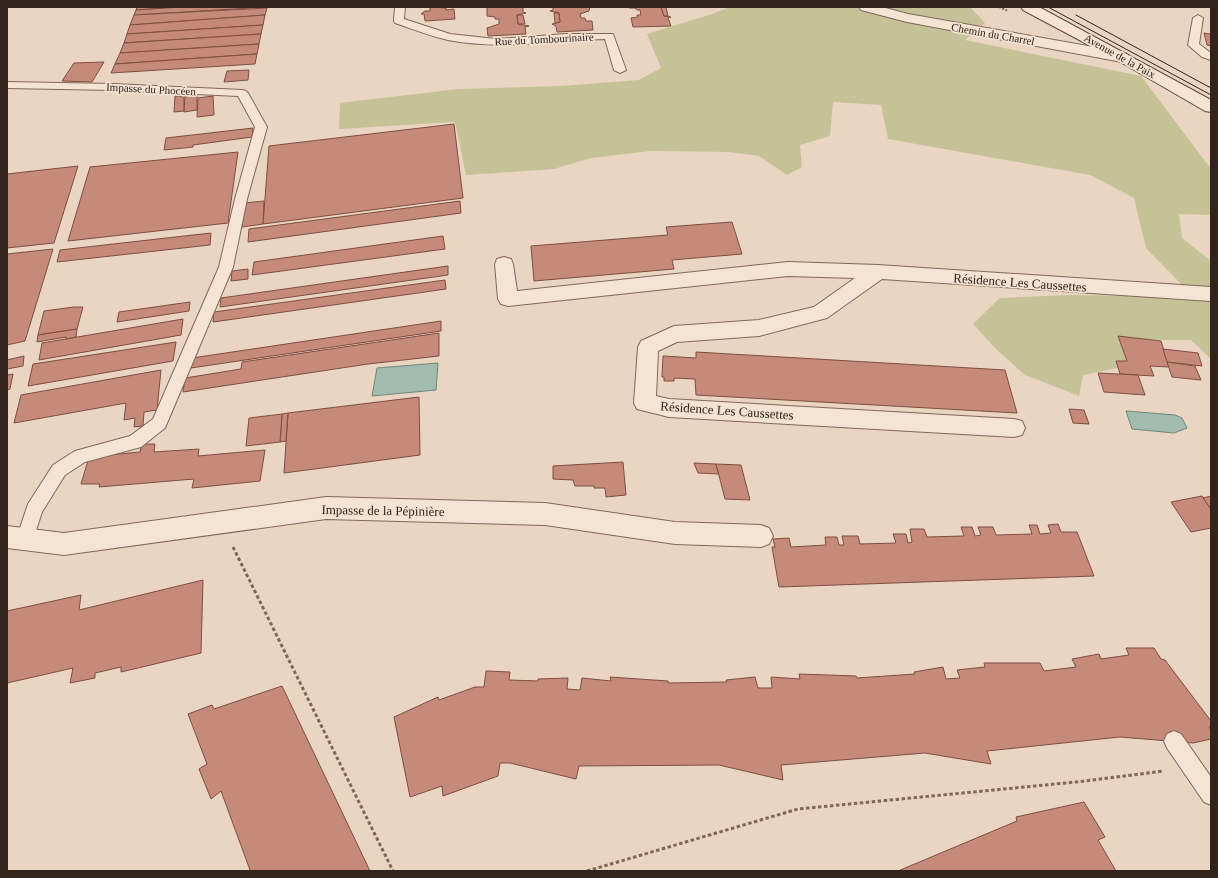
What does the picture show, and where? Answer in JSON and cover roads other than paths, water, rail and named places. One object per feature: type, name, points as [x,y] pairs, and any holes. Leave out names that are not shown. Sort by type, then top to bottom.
[{"type":"street","name":"Chemin du Charrel","points":[[866,7],[907,18],[1122,57]]},
{"type":"street","name":"Avenue de la Paix","points":[[1028,7],[1122,57],[1211,108]]},
{"type":"street","points":[[504,264],[508,299],[788,269],[878,272]]},
{"type":"street","name":"Résidence Les Caussettes","points":[[1014,428],[668,408],[645,403],[648,347],[674,334],[759,328],[820,313],[878,272],[1211,294]]},
{"type":"street","name":"Impasse de la Pépinière","points":[[16,539],[64,544],[326,508],[545,514],[675,533],[761,536]]},
{"type":"lane","name":"Rue du Tombourinaire","points":[[400,7],[399,21],[449,37],[496,42],[566,36],[609,36],[620,70]]},
{"type":"lane","points":[[1198,18],[1193,45],[1206,56],[1211,57]]},
{"type":"lane","name":"Impasse du Phocéen","points":[[7,85],[114,86],[242,93],[261,127],[241,199],[226,267],[159,423],[134,442],[81,456],[59,470],[16,539]]},
{"type":"lane","points":[[1174,741],[1211,795]]},
{"type":"tram line","points":[[1048,7],[1211,95]]},
{"type":"tram line","points":[[1076,15],[1211,88]]}]
